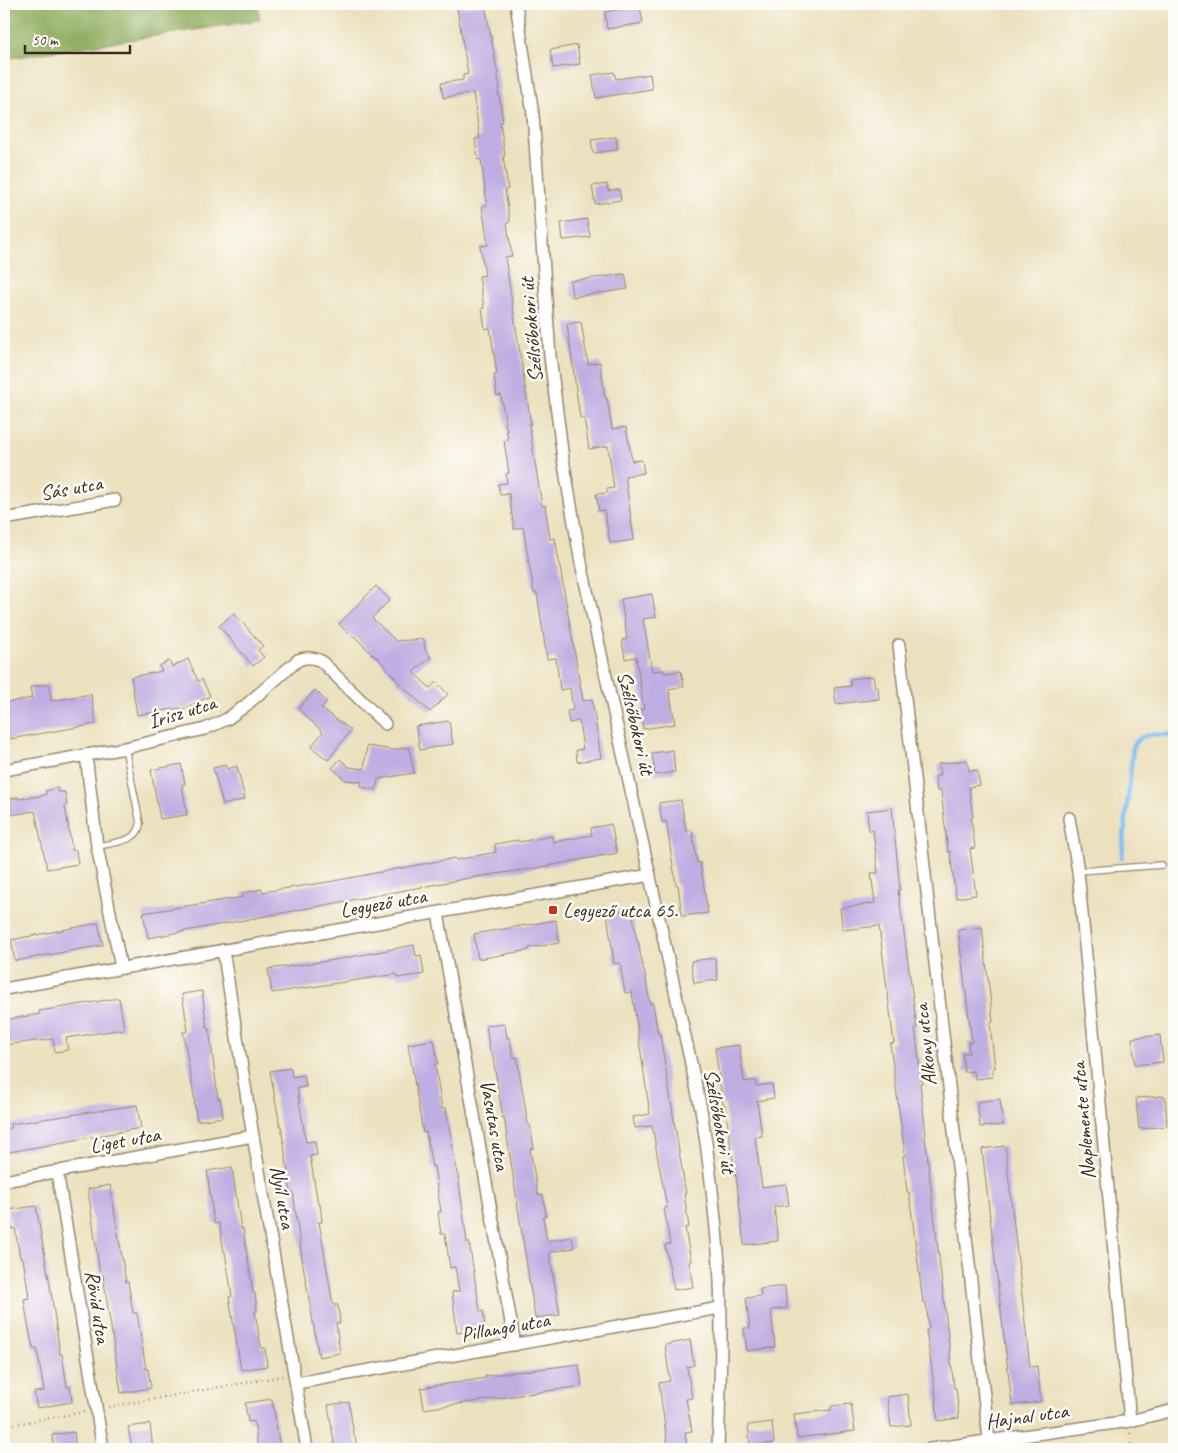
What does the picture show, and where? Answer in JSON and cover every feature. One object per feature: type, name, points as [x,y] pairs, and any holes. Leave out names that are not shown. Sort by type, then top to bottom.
[{"type":"street","name":"Szélsőbokori út","points":[[516,4],[533,114],[550,356],[563,458],[581,563],[702,1118],[711,1173],[719,1264],[718,1449]]},
{"type":"street","name":"Sás utca","points":[[4,519],[115,500]]},
{"type":"street","name":"Alkony utca","points":[[899,645],[989,1440]]},
{"type":"street","name":"Írisz utca","points":[[4,770],[125,748],[204,729],[227,719],[245,706],[298,660],[306,657],[321,661],[385,724]]},
{"type":"street","points":[[86,755],[97,846],[121,968]]},
{"type":"street","name":"Naplemente utca","points":[[1068,818],[1078,871],[1130,1421]]},
{"type":"street","name":"Legyező utca","points":[[4,989],[650,875]]},
{"type":"street","name":"Vasutas utca","points":[[438,913],[516,1345]]},
{"type":"street","name":"Nyíl utca","points":[[222,950],[307,1449]]},
{"type":"street","name":"Liget utca","points":[[4,1181],[253,1136]]},
{"type":"street","name":"Rövid utca","points":[[57,1171],[103,1449]]},
{"type":"street","name":"Pillangó utca","points":[[297,1383],[720,1308]]},
{"type":"street","name":"Hajnal utca","points":[[930,1449],[958,1447],[989,1440],[1130,1421],[1174,1410]]},
{"type":"lane","points":[[97,846],[125,840],[135,836],[140,830],[125,748]]},
{"type":"lane","points":[[1078,871],[1162,865]]},
{"type":"path","points":[[4,1426],[288,1375],[297,1383]]},
{"type":"green space","points":[[4,4],[258,4],[260,20],[4,59]]},
{"type":"building","points":[[485,4],[500,89],[498,89],[503,122],[500,122],[508,189],[505,190],[510,222],[507,223],[512,256],[505,257],[531,424],[529,424],[542,506],[545,505],[550,539],[555,538],[583,701],[592,699],[601,758],[577,762],[576,750],[583,749],[579,721],[569,723],[567,711],[573,710],[570,688],[560,690],[556,658],[547,659],[537,593],[534,593],[523,527],[514,529],[509,494],[500,495],[498,484],[507,483],[506,474],[509,473],[504,441],[508,440],[501,395],[497,396],[494,375],[497,374],[490,328],[485,329],[482,308],[484,308],[479,276],[485,275],[480,246],[488,245],[482,206],[487,205],[481,159],[478,160],[475,139],[480,138],[473,93],[443,98],[441,83],[463,80],[463,75],[468,74],[457,8]]},
{"type":"building","points":[[640,6],[643,23],[607,29],[605,12]]},
{"type":"building","points":[[577,45],[580,64],[553,68],[550,50]]},
{"type":"building","points":[[614,72],[616,79],[650,74],[652,89],[596,98],[592,75]]},
{"type":"building","points":[[616,137],[617,150],[593,153],[591,140]]},
{"type":"building","points":[[607,184],[608,191],[619,189],[621,200],[595,204],[592,186]]},
{"type":"building","points":[[587,219],[590,237],[563,240],[561,223]]},
{"type":"building","points":[[625,274],[628,289],[572,297],[570,281]]},
{"type":"building","points":[[581,322],[588,364],[600,362],[612,429],[626,427],[632,461],[642,460],[644,473],[625,476],[634,540],[610,543],[604,510],[599,511],[596,494],[607,493],[607,489],[614,488],[608,446],[589,449],[584,418],[580,418],[567,324]]},
{"type":"building","points":[[376,586],[390,600],[372,618],[396,641],[424,639],[425,650],[431,657],[413,672],[430,688],[436,682],[448,694],[430,712],[399,683],[377,657],[339,624]]},
{"type":"building","points":[[652,594],[656,617],[643,619],[652,671],[664,670],[664,673],[681,671],[684,686],[669,689],[675,724],[643,729],[640,710],[644,709],[636,657],[625,659],[622,640],[627,639],[621,599]]},
{"type":"building","points":[[234,613],[263,646],[258,650],[264,657],[253,666],[219,626]]},
{"type":"building","points":[[188,659],[198,681],[202,679],[210,696],[181,710],[180,708],[137,715],[131,677],[162,671],[159,666],[169,661],[172,667]]},
{"type":"building","points":[[873,676],[875,687],[878,687],[879,699],[836,704],[834,688],[851,686],[850,679]]},
{"type":"building","points":[[49,684],[51,701],[91,694],[96,724],[4,740],[4,703],[32,698],[30,687]]},
{"type":"building","points":[[315,690],[327,702],[321,708],[351,730],[328,760],[311,747],[323,732],[298,709]]},
{"type":"building","points":[[449,721],[453,744],[420,750],[416,726]]},
{"type":"building","points":[[367,746],[393,750],[409,747],[414,773],[378,779],[376,790],[361,787],[362,782],[345,780],[332,768],[340,759],[349,767],[364,769]]},
{"type":"building","points":[[673,750],[675,772],[655,775],[652,753]]},
{"type":"building","points":[[967,760],[969,771],[977,770],[980,785],[969,787],[975,848],[970,849],[976,895],[956,898],[950,851],[948,852],[941,791],[937,791],[935,776],[940,776],[938,764]]},
{"type":"building","points":[[181,764],[185,784],[182,784],[187,815],[160,819],[151,770]]},
{"type":"building","points":[[225,765],[227,769],[237,766],[245,799],[223,805],[213,768]]},
{"type":"building","points":[[58,788],[58,792],[65,792],[67,805],[65,806],[72,850],[76,850],[78,864],[47,869],[35,811],[4,816],[4,800],[46,795],[46,791]]},
{"type":"building","points":[[681,800],[686,831],[692,830],[697,863],[700,862],[708,913],[682,916],[666,821],[662,822],[659,803]]},
{"type":"building","points":[[892,808],[900,890],[898,890],[917,1028],[915,1028],[922,1083],[920,1083],[925,1136],[959,1418],[938,1421],[926,1330],[929,1329],[926,1303],[923,1303],[909,1192],[907,1192],[903,1156],[905,1155],[890,1044],[894,1043],[879,926],[843,930],[840,908],[875,903],[871,873],[878,873],[873,830],[869,830],[867,811]]},
{"type":"building","points":[[611,824],[617,853],[470,878],[148,938],[143,913],[243,897],[242,893],[262,889],[262,892],[328,882],[455,858],[456,860],[496,852],[495,844],[518,840],[519,842],[552,836],[553,842],[592,835],[591,828]]},
{"type":"building","points":[[632,909],[650,1004],[653,1003],[658,1034],[660,1034],[686,1194],[684,1194],[689,1227],[685,1228],[691,1261],[689,1262],[693,1287],[674,1290],[665,1245],[670,1244],[664,1208],[667,1208],[652,1126],[635,1128],[633,1117],[650,1114],[632,992],[625,993],[620,963],[614,964],[607,913]]},
{"type":"building","points":[[556,920],[559,943],[478,959],[474,934]]},
{"type":"building","points":[[98,923],[103,945],[15,961],[11,940]]},
{"type":"building","points":[[982,927],[993,1022],[990,1023],[995,1068],[992,1069],[993,1077],[975,1079],[974,1071],[964,1072],[962,1053],[969,1053],[968,1042],[972,1042],[958,930]]},
{"type":"building","points":[[414,945],[416,956],[421,955],[424,974],[398,978],[397,974],[272,993],[268,969],[335,960]]},
{"type":"building","points":[[715,958],[718,980],[694,983],[691,961]]},
{"type":"building","points":[[202,991],[207,1028],[209,1028],[218,1099],[220,1098],[223,1117],[197,1121],[183,1032],[188,1031],[182,994]]},
{"type":"building","points":[[119,998],[124,1029],[66,1038],[68,1050],[55,1052],[53,1039],[4,1045],[4,1020],[40,1014],[39,1011]]},
{"type":"building","points":[[505,1024],[507,1038],[510,1038],[513,1057],[517,1057],[528,1125],[530,1125],[534,1148],[530,1149],[538,1195],[543,1195],[546,1217],[543,1217],[547,1241],[572,1237],[574,1248],[549,1252],[560,1315],[535,1318],[504,1117],[486,1026]]},
{"type":"building","points":[[1160,1035],[1163,1062],[1135,1065],[1132,1038]]},
{"type":"building","points":[[434,1040],[438,1064],[435,1064],[442,1109],[446,1108],[458,1174],[467,1243],[469,1242],[480,1311],[483,1311],[485,1324],[480,1324],[481,1329],[457,1333],[452,1292],[459,1291],[455,1267],[450,1268],[445,1234],[441,1234],[438,1212],[441,1212],[434,1166],[432,1167],[426,1132],[423,1133],[408,1044]]},
{"type":"building","points":[[739,1045],[744,1082],[755,1080],[756,1086],[772,1084],[774,1098],[757,1101],[762,1136],[755,1137],[762,1187],[786,1184],[789,1205],[774,1207],[778,1241],[744,1245],[736,1175],[715,1048]]},
{"type":"building","points":[[291,1068],[292,1077],[304,1075],[306,1087],[297,1088],[306,1142],[315,1141],[317,1155],[310,1156],[318,1204],[320,1204],[322,1222],[319,1222],[333,1305],[338,1305],[340,1323],[336,1323],[340,1353],[319,1357],[302,1259],[293,1192],[291,1193],[281,1126],[270,1071]]},
{"type":"building","points":[[1165,1096],[1167,1126],[1139,1129],[1136,1098]]},
{"type":"building","points":[[1000,1099],[1003,1125],[980,1127],[977,1102]]},
{"type":"building","points":[[137,1105],[141,1128],[4,1153],[4,1129],[11,1128],[10,1124]]},
{"type":"building","points":[[1005,1146],[1030,1367],[1037,1366],[1041,1402],[1012,1405],[982,1149]]},
{"type":"building","points":[[232,1167],[241,1229],[243,1228],[253,1293],[255,1293],[257,1311],[255,1311],[261,1348],[265,1348],[267,1366],[241,1370],[229,1297],[232,1296],[225,1252],[219,1223],[214,1224],[207,1171]]},
{"type":"building","points":[[110,1185],[126,1282],[128,1281],[133,1313],[137,1313],[151,1388],[121,1393],[103,1275],[100,1275],[88,1189]]},
{"type":"building","points":[[36,1206],[60,1354],[62,1354],[67,1387],[70,1386],[72,1402],[37,1408],[34,1392],[44,1391],[37,1349],[33,1349],[27,1319],[24,1299],[29,1298],[23,1258],[20,1258],[15,1228],[12,1229],[8,1210]]},
{"type":"building","points":[[785,1286],[787,1308],[771,1310],[775,1347],[747,1351],[744,1328],[750,1328],[746,1298],[761,1296],[760,1289]]},
{"type":"building","points":[[690,1340],[694,1365],[687,1367],[692,1398],[686,1399],[692,1431],[685,1432],[687,1449],[668,1449],[659,1383],[670,1381],[665,1345]]},
{"type":"building","points":[[579,1364],[582,1386],[424,1409],[421,1388],[486,1378],[485,1376]]},
{"type":"building","points":[[908,1394],[911,1425],[891,1427],[887,1397]]},
{"type":"building","points":[[272,1399],[280,1447],[258,1449],[254,1421],[248,1422],[245,1403]]},
{"type":"building","points":[[349,1402],[357,1449],[335,1449],[328,1405]]},
{"type":"building","points":[[851,1404],[855,1431],[797,1438],[794,1414],[831,1410],[831,1406]]},
{"type":"building","points":[[772,1422],[774,1443],[750,1446],[748,1425]]},
{"type":"building","points":[[150,1424],[153,1449],[132,1449],[128,1427]]},
{"type":"building","points":[[74,1432],[76,1449],[54,1449],[52,1435]]},
{"type":"waterway","points":[[1122,857],[1133,747],[1140,738],[1145,736],[1174,735]]},
{"type":"place","name":"Legyező utca 65.","points":[[553,910]]}]
